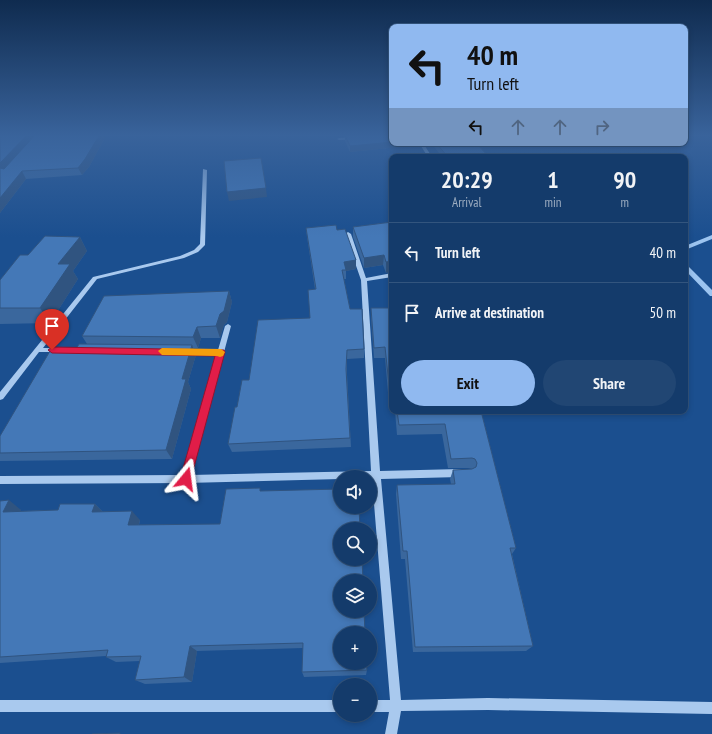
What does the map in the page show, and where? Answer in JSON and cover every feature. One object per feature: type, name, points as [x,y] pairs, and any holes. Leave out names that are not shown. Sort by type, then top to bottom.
[{"type":"street","points":[[0,397],[95,278],[182,257],[196,251],[203,244],[205,170]]},
{"type":"street","points":[[348,234],[364,280],[376,470]]},
{"type":"street","points":[[364,280],[389,276]]},
{"type":"street","points":[[186,479],[228,326]]},
{"type":"street","points":[[37,350],[90,350]]},
{"type":"street","points":[[175,352],[221,352]]},
{"type":"street","points":[[377,476],[468,473]]},
{"type":"street","points":[[0,480],[333,477]]},
{"type":"street","points":[[377,488],[396,706],[391,734]]},
{"type":"street","points":[[377,706],[488,704],[712,708]]},
{"type":"street","points":[[0,706],[333,706]]},
{"type":"building","points":[[0,168],[73,168],[22,171],[0,198]]},
{"type":"building","points":[[225,168],[263,168],[266,188],[227,192]]},
{"type":"building","points":[[389,222],[389,262],[386,262],[384,255],[364,258],[353,227]]},
{"type":"building","points":[[336,225],[337,230],[345,229],[356,260],[344,262],[346,270],[342,270],[350,309],[362,309],[364,349],[347,350],[346,369],[350,438],[228,444],[242,380],[249,380],[258,320],[310,318],[308,290],[316,289],[306,228]]},
{"type":"building","points":[[45,236],[80,237],[58,264],[70,264],[40,308],[0,308],[0,280],[20,255],[28,255]]},
{"type":"building","points":[[229,291],[224,311],[220,314],[216,326],[197,327],[193,337],[82,336],[104,296]]},
{"type":"building","points":[[371,308],[389,308],[389,385],[385,347],[374,348]]},
{"type":"building","points":[[79,344],[192,345],[182,379],[186,379],[166,450],[0,453],[0,436],[50,351],[75,351]]},
{"type":"building","points":[[397,414],[482,414],[516,548],[510,548],[533,646],[415,647],[407,551],[403,551],[397,485],[455,484],[453,470],[472,469],[476,467],[477,463],[475,459],[472,458],[451,459],[445,424],[399,425]]},
{"type":"building","points":[[260,488],[260,491],[333,489],[333,514],[359,514],[360,522],[333,522],[333,566],[362,566],[363,574],[333,574],[333,618],[364,618],[365,626],[333,626],[333,670],[367,670],[302,672],[303,643],[190,646],[184,677],[135,680],[141,656],[106,657],[108,650],[0,657],[0,501],[9,500],[3,512],[58,510],[60,504],[95,504],[92,512],[132,511],[128,525],[220,524],[226,489]]},
{"type":"building","points":[[120,733],[120,734],[92,734]]},
{"type":"waterway","points":[[688,247],[712,237]]},
{"type":"waterway","points":[[688,269],[712,294]]},
{"type":"slow traffic","points":[[162,351],[221,352],[220,354]]},
{"type":"route","points":[[52,350],[221,352],[186,479]]}]
